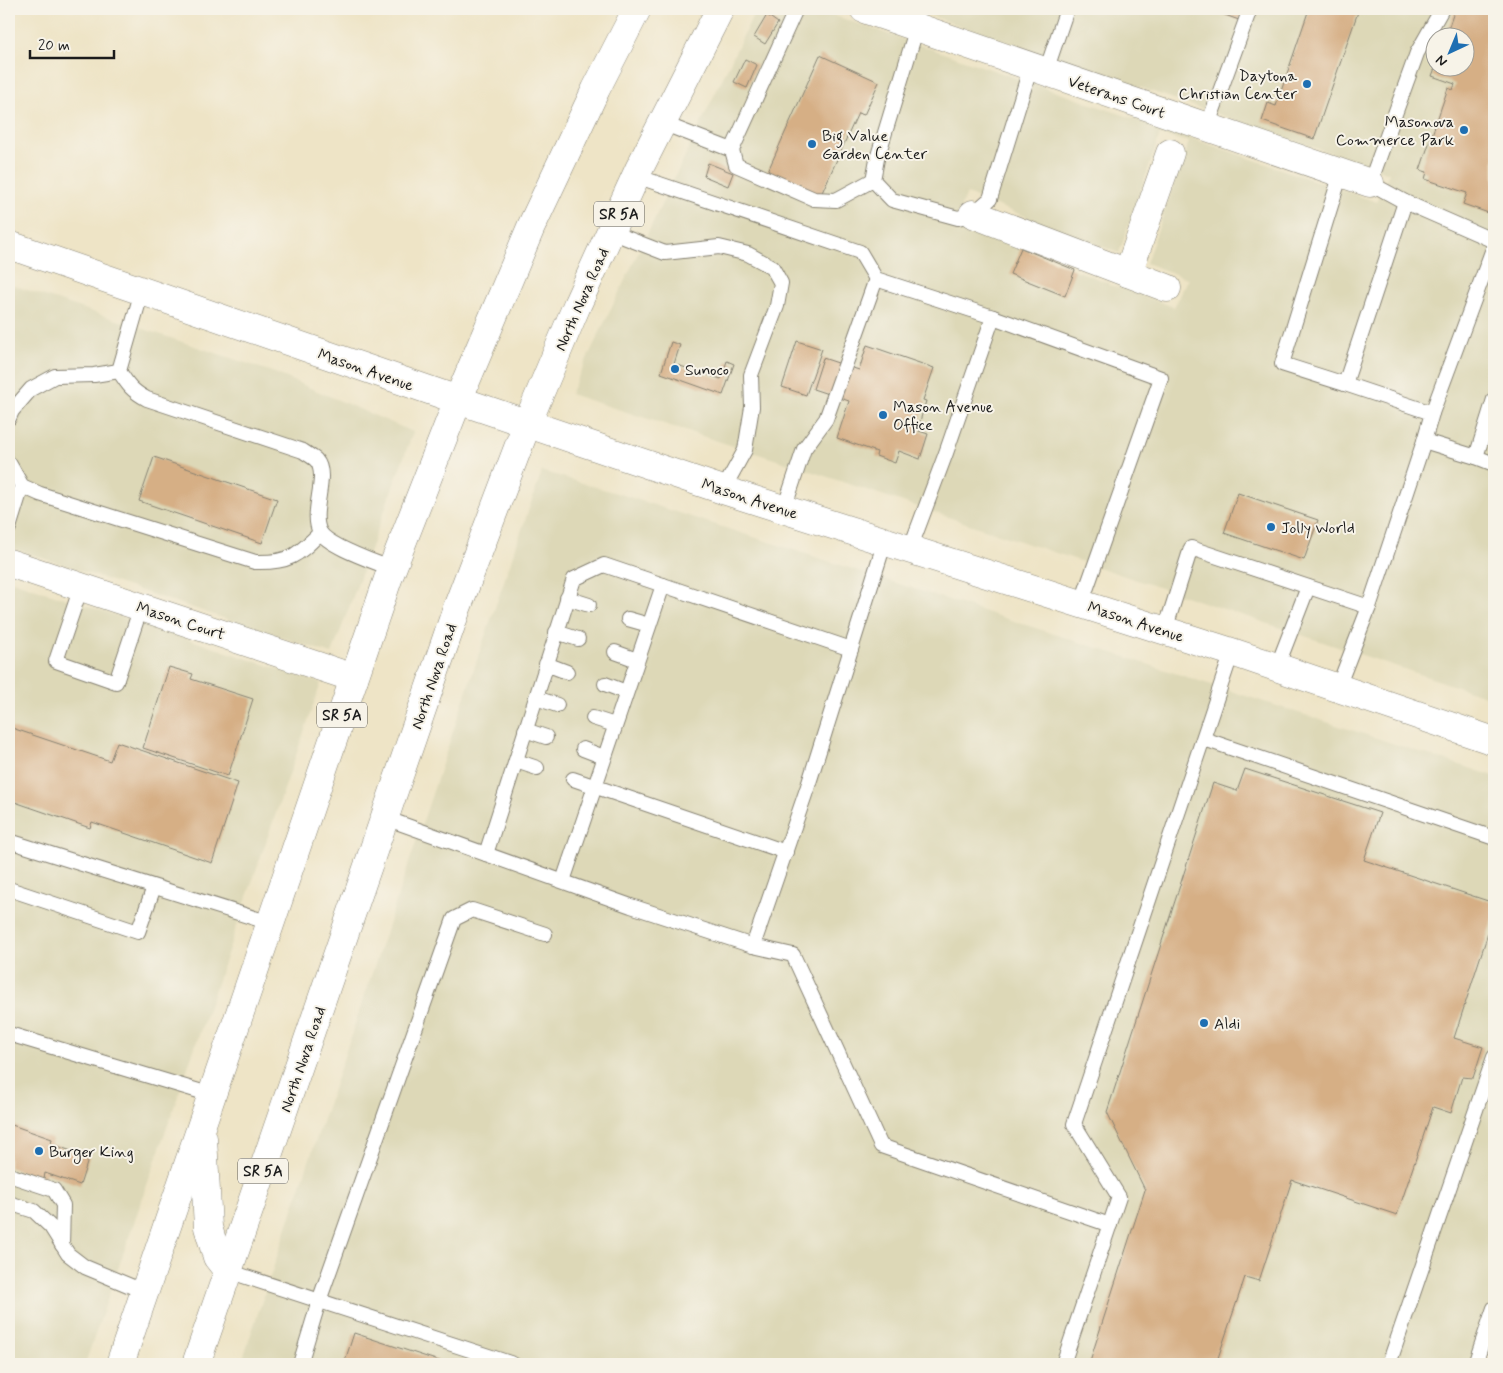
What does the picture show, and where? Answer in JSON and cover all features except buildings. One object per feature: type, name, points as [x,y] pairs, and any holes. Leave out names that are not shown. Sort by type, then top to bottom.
[{"type":"main road","name":"SR 5A","points":[[120,1364],[392,569],[458,400],[531,227],[596,89],[637,9]]},
{"type":"main road","name":"North Nova Road","points":[[196,1364],[457,608],[527,424],[636,176],[720,9]]},
{"type":"main road","name":"Veterans Court","points":[[876,11],[917,27],[1370,183]]},
{"type":"main road","points":[[1128,273],[1170,153]]},
{"type":"main road","points":[[973,214],[1167,288]]},
{"type":"main road","name":"Mason Avenue","points":[[9,245],[723,490],[1165,630],[1494,741]]},
{"type":"main road","name":"Mason Court","points":[[9,563],[354,678]]},
{"type":"main road","points":[[202,1124],[208,1227],[217,1257],[228,1272]]},
{"type":"lane","points":[[873,180],[892,200],[958,218],[973,214],[990,199],[1039,69],[1068,9]]},
{"type":"lane","points":[[1207,127],[1250,9]]},
{"type":"lane","points":[[1442,9],[1417,53],[1370,183],[1405,202],[1494,241]]},
{"type":"lane","points":[[793,14],[732,150],[736,165],[814,199],[836,200],[873,180]]},
{"type":"lane","points":[[873,180],[877,159],[917,27]]},
{"type":"lane","points":[[662,123],[732,150]]},
{"type":"lane","points":[[1341,173],[1282,364],[1432,413]]},
{"type":"lane","points":[[636,176],[860,252],[876,279],[993,317],[1161,378],[1080,604]]},
{"type":"lane","points":[[1345,384],[1405,202]]},
{"type":"lane","points":[[611,232],[665,253],[719,247],[748,254],[772,267],[781,283],[777,306],[751,375],[752,407],[745,450],[723,490]]},
{"type":"lane","points":[[1338,687],[1369,607],[1432,413],[1494,246]]},
{"type":"lane","points":[[784,509],[804,449],[826,419],[876,279]]},
{"type":"lane","points":[[142,291],[119,371],[127,385],[147,399],[303,451],[317,461],[321,474],[317,521],[320,533],[334,545],[392,569]]},
{"type":"lane","points":[[753,946],[786,852],[851,649],[898,545],[946,453],[993,317]]},
{"type":"lane","points":[[9,418],[12,411],[31,389],[55,376],[94,375],[119,371]]},
{"type":"lane","points":[[1476,458],[1494,399]]},
{"type":"lane","points":[[1424,441],[1494,464]]},
{"type":"lane","points":[[9,463],[22,486],[40,494],[255,562],[285,560],[300,553],[320,533]]},
{"type":"lane","points":[[9,528],[22,486]]},
{"type":"lane","points":[[1165,630],[1192,548],[1369,607]]},
{"type":"lane","points":[[486,854],[574,579],[604,565],[851,649]]},
{"type":"lane","points":[[563,881],[663,584]]},
{"type":"lane","points":[[81,587],[56,661],[116,682],[141,607]]},
{"type":"lane","points":[[1277,667],[1308,587]]},
{"type":"lane","points":[[567,598],[589,605]]},
{"type":"lane","points":[[628,619],[649,625]]},
{"type":"lane","points":[[556,632],[578,639]]},
{"type":"lane","points":[[616,652],[637,660]]},
{"type":"lane","points":[[1063,1364],[1119,1197],[1074,1124],[1232,652]]},
{"type":"lane","points":[[546,664],[567,672]]},
{"type":"lane","points":[[605,684],[626,692]]},
{"type":"lane","points":[[536,698],[557,705]]},
{"type":"lane","points":[[592,718],[615,725]]},
{"type":"lane","points":[[525,730],[546,737]]},
{"type":"lane","points":[[1204,739],[1494,838]]},
{"type":"lane","points":[[583,750],[604,757]]},
{"type":"lane","points":[[516,761],[537,768]]},
{"type":"lane","points":[[573,779],[786,852]]},
{"type":"lane","points":[[385,818],[753,946],[793,955],[881,1146],[1110,1225]]},
{"type":"lane","points":[[9,841],[270,923]]},
{"type":"lane","points":[[9,889],[138,932],[154,886]]},
{"type":"lane","points":[[300,1364],[319,1301],[454,919],[472,910],[545,934]]},
{"type":"lane","points":[[9,1034],[212,1095]]},
{"type":"lane","points":[[1389,1364],[1494,1057]]},
{"type":"lane","points":[[9,1174],[54,1190],[64,1205],[62,1245]]},
{"type":"lane","points":[[9,1203],[34,1211],[51,1226],[68,1254],[85,1267],[145,1292]]},
{"type":"lane","points":[[228,1272],[513,1364]]},
{"type":"lane","points":[[1475,1364],[1494,1308]]},
{"type":"shaded area","points":[[756,9],[815,9],[1377,202],[1389,173],[912,9],[1494,9],[1494,699],[771,458],[570,394]],"holes":[[[1160,135],[1189,142],[1146,263],[1188,279],[1174,307],[1122,288],[1108,285],[1109,283],[953,223],[967,194],[1119,253]]]},
{"type":"shaded area","points":[[9,284],[275,373],[413,432],[332,654],[9,547]]},
{"type":"shaded area","points":[[542,471],[623,495],[1494,776],[1494,1330],[1483,1364],[241,1364]]},
{"type":"shaded area","points":[[9,580],[321,683],[85,1364],[9,1364]]},
{"type":"place","name":"Daytona Christian Center","points":[[1307,84]]},
{"type":"place","name":"Masonova Commerce Park","points":[[1464,130]]},
{"type":"place","name":"Big Value Garden Center","points":[[812,144]]},
{"type":"place","name":"Sunoco","points":[[675,369]]},
{"type":"place","name":"Mason Avenue Office","points":[[883,415]]},
{"type":"place","name":"Jolly World","points":[[1271,527]]},
{"type":"place","name":"Aldi","points":[[1204,1023]]},
{"type":"place","name":"Burger King","points":[[39,1151]]}]
